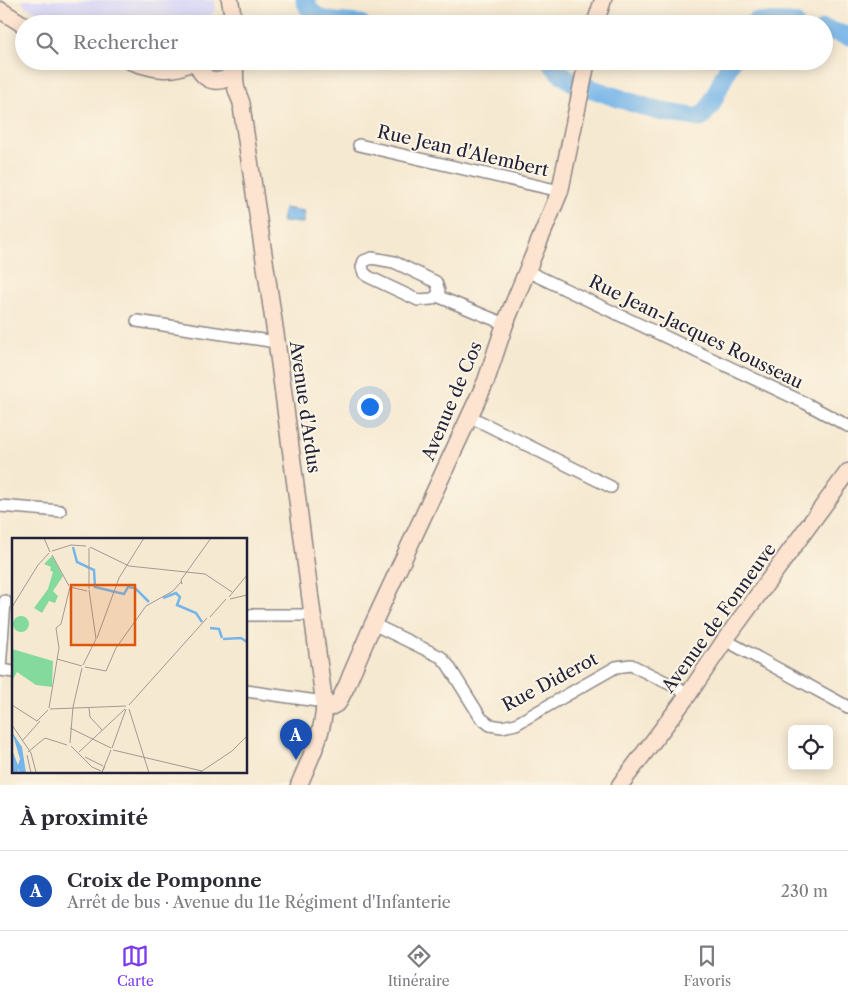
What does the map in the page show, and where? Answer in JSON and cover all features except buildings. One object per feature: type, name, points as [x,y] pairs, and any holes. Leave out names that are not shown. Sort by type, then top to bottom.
[{"type":"street","points":[[598,15],[603,0]]},
{"type":"street","points":[[0,10],[15,20]]},
{"type":"street","points":[[0,20],[15,24]]},
{"type":"street","points":[[151,70],[170,76],[183,75],[196,78],[204,73],[218,81],[229,77],[232,70]]},
{"type":"street","name":"Avenue d'Ardus","points":[[235,70],[234,81],[237,93],[243,104],[242,110],[276,342],[324,706]]},
{"type":"street","name":"Avenue de Cos","points":[[324,706],[338,703],[347,685],[486,381],[505,324],[560,191],[584,70]]},
{"type":"street","name":"Avenue d'Ardus","points":[[204,73],[232,94],[242,110]]},
{"type":"street","name":"Rue Jean d'Alembert","points":[[359,145],[560,191]]},
{"type":"street","points":[[372,258],[394,262],[436,282],[439,291],[437,296],[432,299],[418,300],[369,277],[364,273],[362,267],[364,261],[372,258]]},
{"type":"street","name":"Rue Jean-Jacques Rousseau","points":[[528,271],[805,403],[848,426]]},
{"type":"street","points":[[437,296],[505,324]]},
{"type":"street","points":[[137,320],[276,342]]},
{"type":"street","points":[[469,416],[611,487]]},
{"type":"street","name":"Avenue de Fonneuve","points":[[620,785],[688,695],[725,640],[848,472]]},
{"type":"street","points":[[0,506],[60,511]]},
{"type":"street","points":[[0,670],[5,601]]},
{"type":"street","points":[[248,615],[312,615]]},
{"type":"street","name":"Rue Diderot","points":[[374,624],[378,628],[442,657],[481,718],[490,725],[502,727],[516,724],[616,667],[631,665],[678,688],[688,695]]},
{"type":"street","points":[[725,640],[848,707]]},
{"type":"street","points":[[248,692],[324,706],[316,746],[299,785]]},
{"type":"shaded area","points":[[22,0],[215,0],[215,8],[212,15],[50,15],[26,7]]},
{"type":"water","points":[[284,208],[304,211],[303,223],[282,222]]},
{"type":"waterway","points":[[305,0],[310,10],[316,15]]},
{"type":"waterway","points":[[833,32],[848,36]]},
{"type":"waterway","points":[[557,70],[573,82],[621,99],[658,111],[700,118],[710,107],[727,70]]},
{"type":"place","name":"Croix de Pomponne","points":[[296,760]]}]
